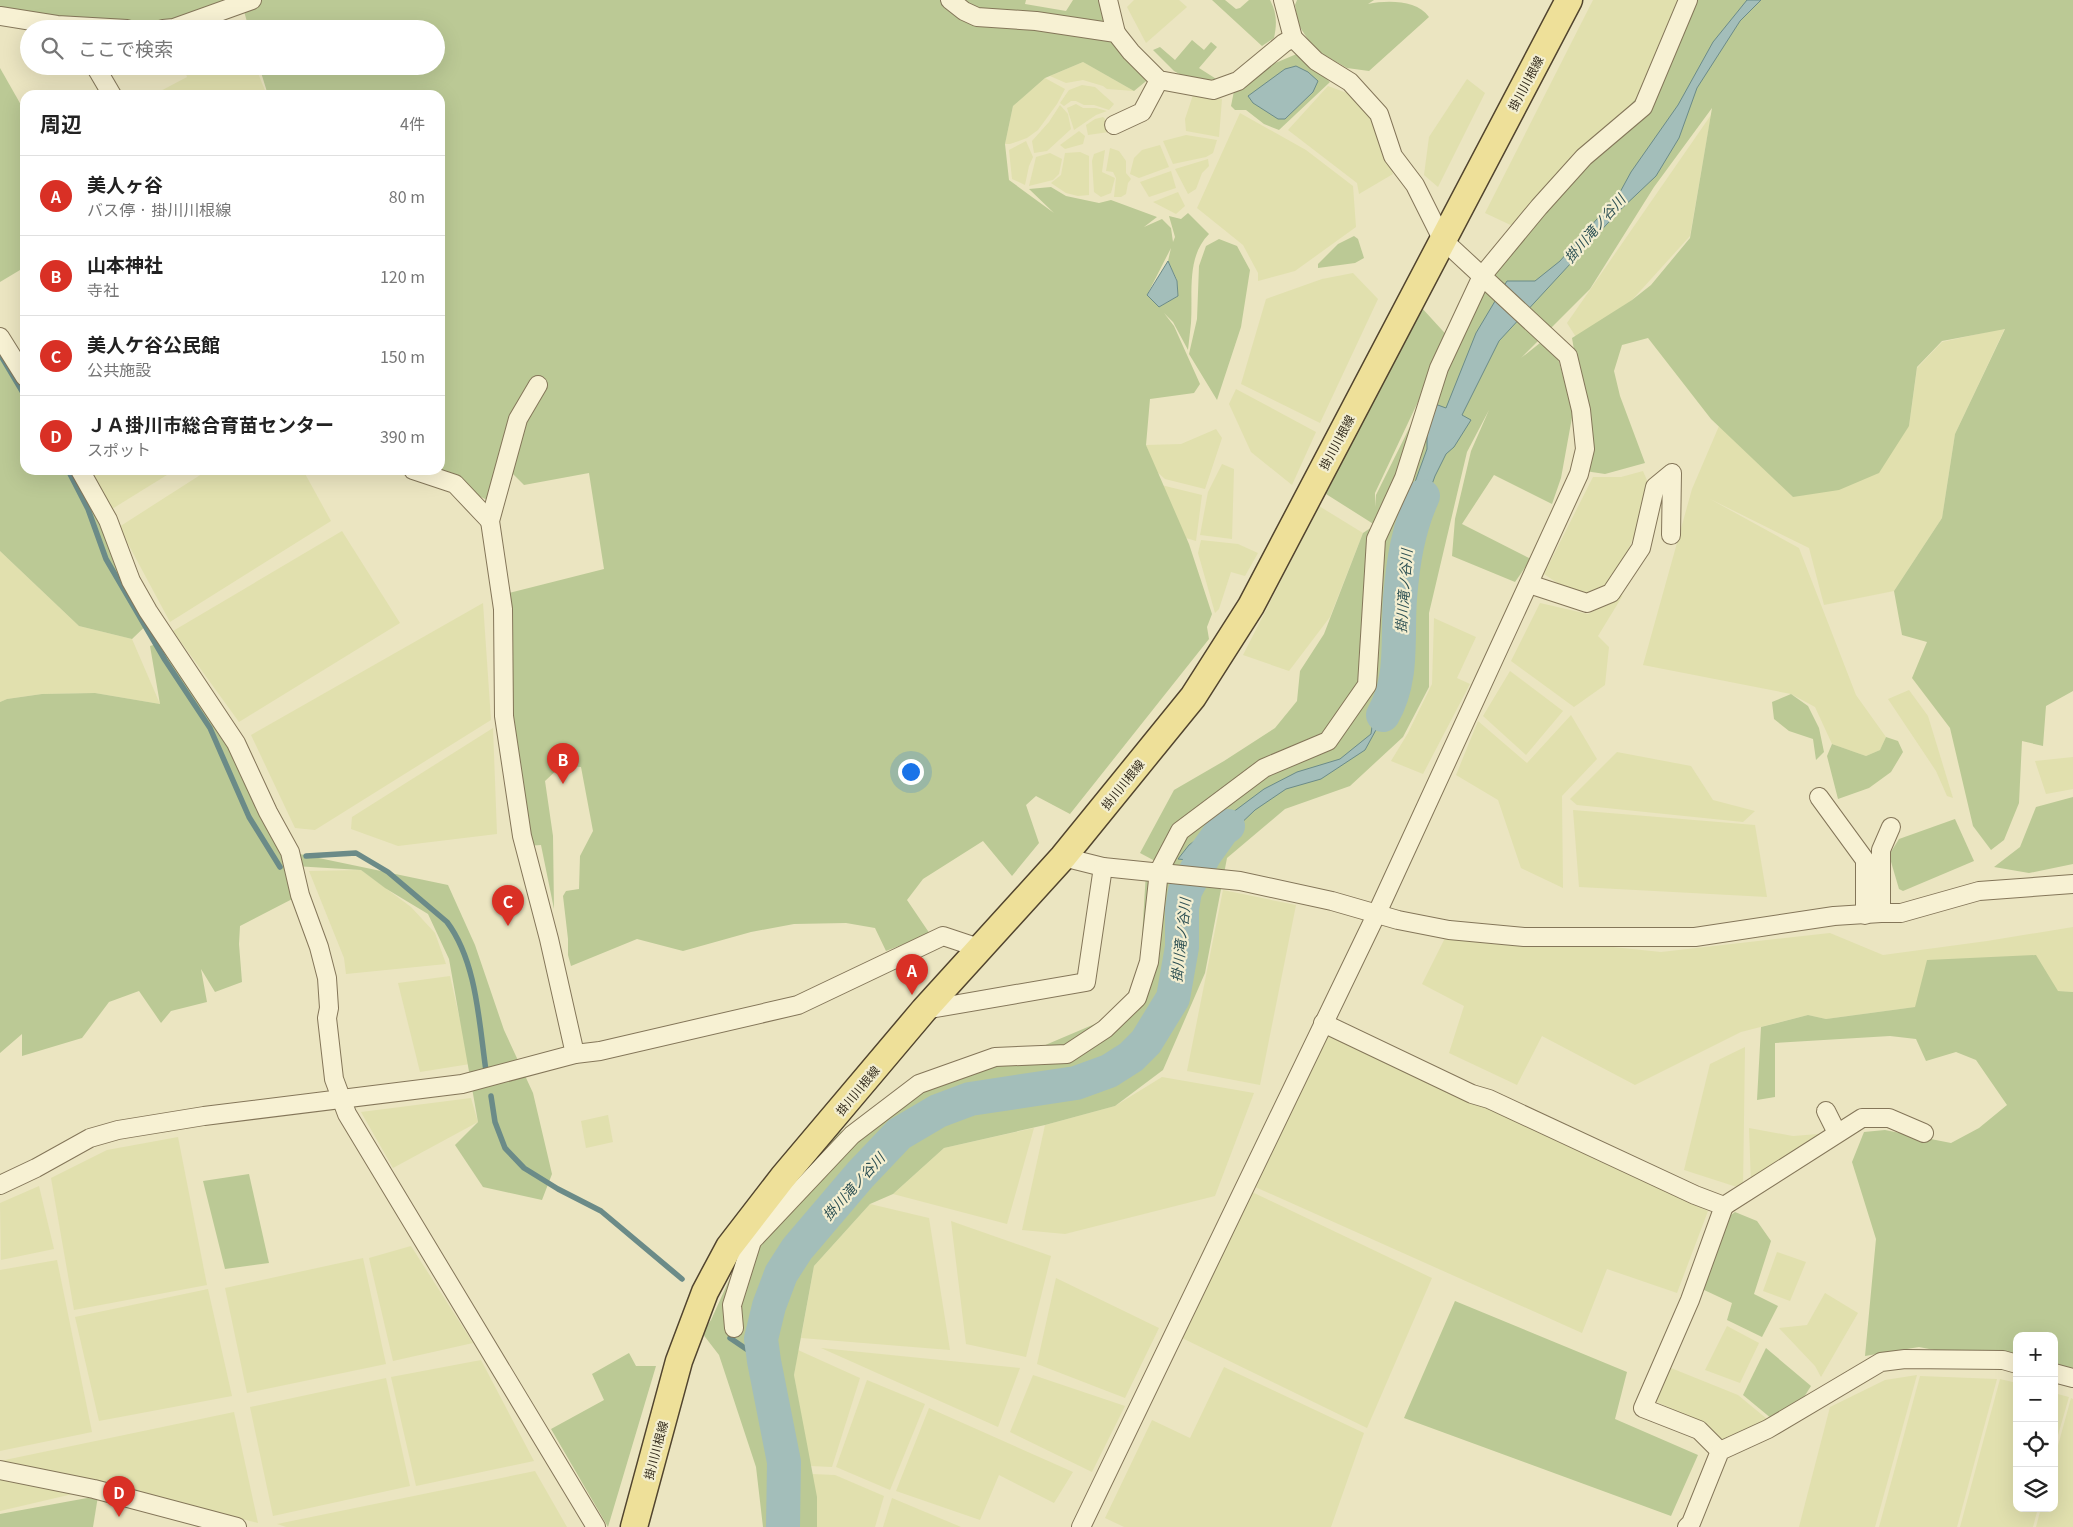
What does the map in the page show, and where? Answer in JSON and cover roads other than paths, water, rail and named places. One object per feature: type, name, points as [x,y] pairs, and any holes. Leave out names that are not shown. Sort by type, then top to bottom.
[{"type":"main road","name":"掛川川根線","points":[[634,1527],[679,1362],[700,1304],[729,1247],[783,1177],[924,1010],[1063,857],[1193,697],[1251,606],[1569,0]]},
{"type":"street","points":[[196,20],[252,0]]},
{"type":"street","points":[[950,0],[964,11],[977,17],[1036,21],[1116,33]]},
{"type":"street","points":[[1108,0],[1116,33],[1131,52],[1159,80],[1213,90],[1238,81],[1284,43],[1293,38]]},
{"type":"street","points":[[1081,1527],[1377,913],[1579,474],[1585,449],[1581,410],[1568,356],[1544,336],[1442,239],[1415,185],[1393,156],[1379,114],[1350,82],[1316,61],[1293,38],[1284,0]]},
{"type":"street","points":[[734,1328],[732,1305],[752,1241],[852,1135],[919,1084],[995,1057],[1067,1054],[1105,1029],[1137,998],[1149,962],[1165,872],[1180,831],[1264,768],[1328,741],[1367,685],[1376,538],[1404,478],[1439,368],[1482,276],[1538,207],[1584,157],[1642,107],[1688,0]]},
{"type":"street","points":[[0,16],[26,20]]},
{"type":"street","points":[[100,75],[109,90]]},
{"type":"street","points":[[1114,125],[1142,112],[1159,80]]},
{"type":"street","points":[[0,337],[20,368]]},
{"type":"street","points":[[538,385],[518,419],[490,521],[503,609],[504,716],[522,836],[549,939],[575,1054]]},
{"type":"street","points":[[1529,584],[1587,603],[1611,593],[1641,548],[1655,487],[1672,473],[1671,535]]},
{"type":"street","points":[[83,475],[108,520],[130,581],[236,743],[268,812],[290,852],[300,895],[319,947],[327,978],[329,1008],[327,1018],[334,1079],[347,1114],[596,1527]]},
{"type":"street","points":[[428,475],[455,484],[490,521]]},
{"type":"street","points":[[1819,797],[1865,860],[1873,914]]},
{"type":"street","points":[[1873,914],[1881,850],[1891,827]]},
{"type":"street","points":[[1063,857],[1103,867],[1240,881],[1332,901],[1398,920],[1449,930],[1524,937],[1695,937],[1834,916],[1901,914],[1979,892],[2073,884]]},
{"type":"street","points":[[924,1010],[1086,982],[1103,867]]},
{"type":"street","points":[[0,1185],[36,1168],[90,1138],[118,1130],[342,1098],[462,1084],[575,1054],[600,1051],[798,1004],[943,936],[979,948]]},
{"type":"street","points":[[1323,1022],[1472,1094],[1489,1099],[1695,1195],[1724,1206]]},
{"type":"street","points":[[1826,1111],[1837,1132]]},
{"type":"street","points":[[1720,1451],[1698,1430],[1643,1408],[1690,1300],[1724,1206],[1837,1132],[1862,1118],[1889,1118],[1924,1133]]},
{"type":"street","points":[[1687,1527],[1691,1523],[1720,1451],[1768,1429],[1881,1362],[1906,1359],[2003,1360],[2013,1363]]},
{"type":"street","points":[[2058,1374],[2073,1378]]},
{"type":"street","points":[[0,1470],[94,1490],[237,1527]]},
{"type":"water","points":[[1747,0],[1761,0],[1740,21],[1697,88],[1679,138],[1656,176],[1619,211],[1499,341],[1462,415],[1471,420],[1454,447],[1446,454],[1435,476],[1413,537],[1400,541],[1402,518],[1427,449],[1427,427],[1435,404],[1446,408],[1476,333],[1507,281],[1535,281],[1560,261],[1619,194],[1631,172],[1678,105],[1713,42]]},
{"type":"water","points":[[1296,66],[1308,72],[1318,81],[1313,92],[1285,119],[1278,119],[1253,103],[1248,96],[1285,69]]},
{"type":"water","points":[[1168,261],[1177,281],[1178,296],[1159,307],[1147,295]]},
{"type":"water","points":[[1401,591],[1395,695],[1365,750],[1321,779],[1286,789],[1255,810],[1214,849],[1208,862],[1178,859],[1189,845],[1264,789],[1297,772],[1340,759],[1371,734],[1374,712],[1390,670],[1396,602]]},
{"type":"waterway","points":[[0,354],[20,388]]},
{"type":"waterway","points":[[71,475],[88,509],[106,559],[165,660],[210,728],[249,817],[280,867]]},
{"type":"waterway","name":"掛川滝ノ谷川","points":[[1383,715],[1390,701],[1397,672],[1400,598],[1405,559],[1410,533],[1423,496]]},
{"type":"waterway","name":"掛川滝ノ谷川","points":[[783,1527],[784,1462],[761,1339],[769,1306],[781,1274],[797,1249],[860,1175],[899,1134],[938,1111],[970,1099],[1076,1083],[1109,1071],[1131,1057],[1146,1042],[1173,998],[1182,947],[1182,909],[1185,891],[1205,854],[1223,829],[1228,826]]},
{"type":"waterway","points":[[306,856],[356,853],[388,872],[447,922],[465,955],[471,974],[486,1071]]},
{"type":"waterway","points":[[491,1096],[495,1122],[505,1148],[524,1168],[558,1189],[601,1211],[682,1279]]},
{"type":"waterway","points":[[730,1338],[764,1361]]},
{"type":"place","name":"山本神社","points":[[563,784]]},
{"type":"place","name":"美人ケ谷公民館","points":[[508,926]]},
{"type":"place","name":"美人ヶ谷","points":[[912,995]]},
{"type":"place","name":"ＪＡ掛川市総合育苗センター","points":[[119,1517]]}]
